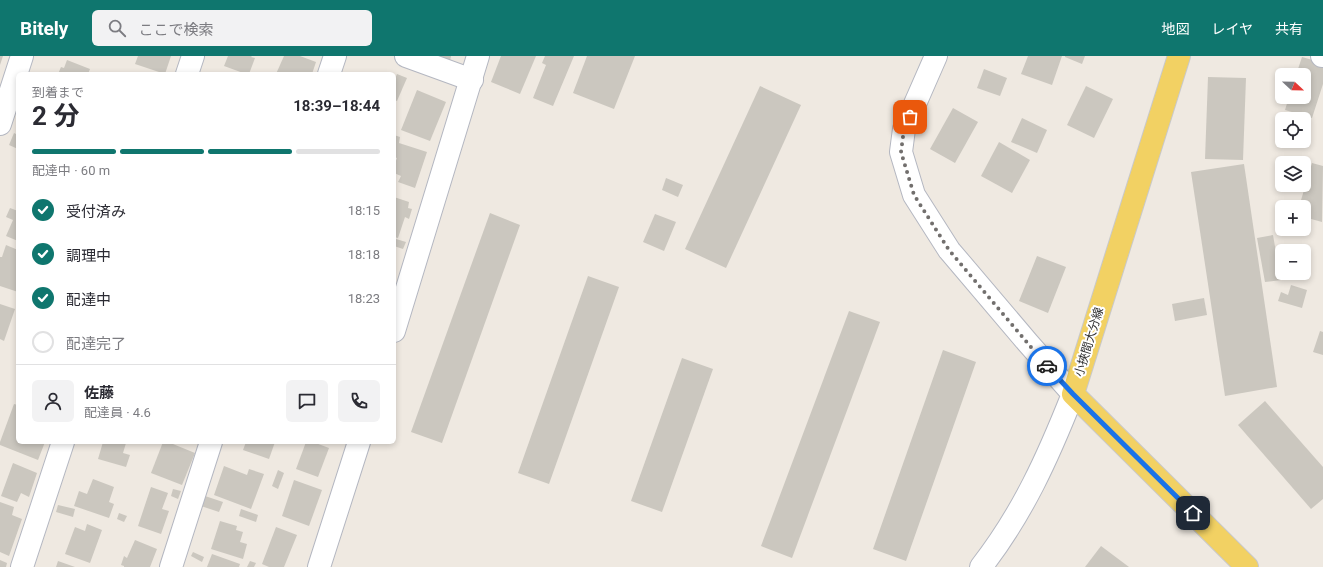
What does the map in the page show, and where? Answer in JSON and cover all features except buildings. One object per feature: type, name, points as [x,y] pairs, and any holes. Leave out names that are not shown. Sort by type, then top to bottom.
[{"type":"main road","name":"小挾間大分線","points":[[1073,394],[1179,56]]},
{"type":"main road","points":[[1073,394],[1247,567]]},
{"type":"street","points":[[17,72],[22,56]]},
{"type":"street","points":[[188,72],[193,56]]},
{"type":"street","points":[[330,72],[335,56]]},
{"type":"street","points":[[406,56],[472,80]]},
{"type":"street","points":[[396,324],[472,80],[478,56]]},
{"type":"street","points":[[936,56],[904,129],[901,152],[914,195],[949,250],[1028,344],[1073,394],[1043,466],[1023,505],[1008,530],[981,567]]},
{"type":"street","points":[[0,124],[16,75]]},
{"type":"street","points":[[22,567],[62,444]]},
{"type":"street","points":[[171,567],[210,444]]},
{"type":"street","points":[[319,567],[358,444]]},
{"type":"way so far","points":[[910,117],[904,129],[901,152],[914,195],[949,250],[1047,366]]},
{"type":"route","points":[[1047,366],[1073,394],[1193,513]]}]
